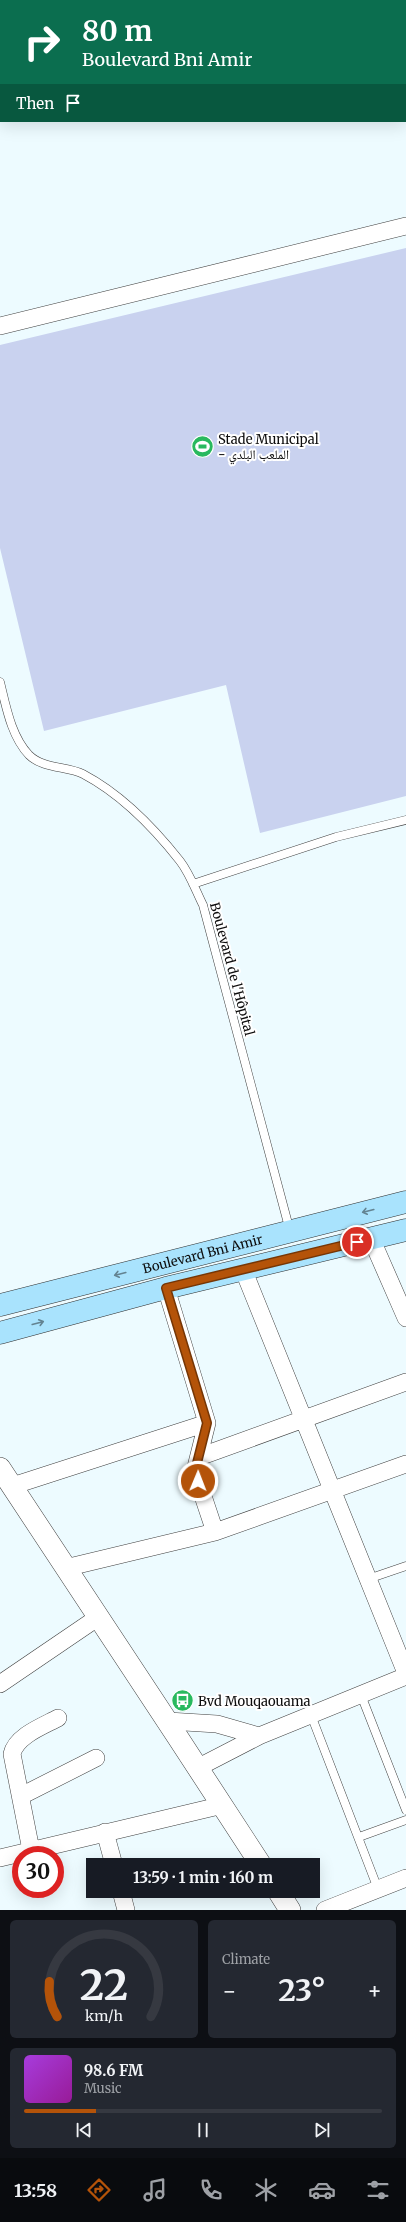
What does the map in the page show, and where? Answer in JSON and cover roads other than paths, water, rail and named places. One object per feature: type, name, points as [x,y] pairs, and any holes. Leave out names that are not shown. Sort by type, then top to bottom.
[{"type":"main road","name":"Boulevard Bni Amir","points":[[0,1305],[406,1202]]},
{"type":"main road","name":"Boulevard Bni Amir","points":[[0,1333],[166,1288],[406,1230]]},
{"type":"street","points":[[0,326],[406,226]]},
{"type":"street","points":[[371,1238],[406,1318]]},
{"type":"street","points":[[243,1269],[368,1579],[401,1649],[406,1673]]},
{"type":"street","points":[[166,1288],[207,1423],[196,1467],[198,1481],[215,1532]]},
{"type":"street","points":[[199,1457],[406,1382]]},
{"type":"street","points":[[12,1486],[207,1423]]},
{"type":"street","points":[[65,1568],[215,1532],[406,1464]]},
{"type":"street","points":[[0,1468],[97,1618],[199,1767],[257,1858]]},
{"type":"street","points":[[0,1684],[97,1618]]},
{"type":"street","points":[[199,1767],[259,1736],[406,1676]]},
{"type":"street","points":[[31,1846],[12,1754],[14,1746],[58,1718]]},
{"type":"street","points":[[168,1721],[217,1724],[259,1736]]},
{"type":"street","points":[[21,1796],[96,1758]]},
{"type":"street","points":[[48,1846],[223,1805]]},
{"type":"street","points":[[105,1832],[112,1858]]},
{"type":"street","points":[[0,1858],[12,1855]]},
{"type":"street","points":[[325,1910],[406,1878]]},
{"type":"street","points":[[122,1898],[126,1910]]},
{"type":"street","points":[[282,1898],[290,1910]]},
{"type":"lane","name":"Boulevard de l'Hôpital","points":[[0,682],[16,735],[30,756],[55,767],[81,773],[106,786],[145,822],[181,862],[193,884],[203,904],[290,1231]]},
{"type":"lane","points":[[193,884],[336,837],[406,820]]},
{"type":"lane","points":[[368,1579],[406,1566]]},
{"type":"lane","points":[[361,1694],[406,1810]]},
{"type":"lane","points":[[311,1715],[378,1889]]},
{"type":"lane","points":[[358,1837],[406,1820]]},
{"type":"place","name":"Stade Municipal - الملعب البلدي","points":[[203,446]]},
{"type":"place","name":"Bvd Mouqaouama","points":[[182,1701]]}]
